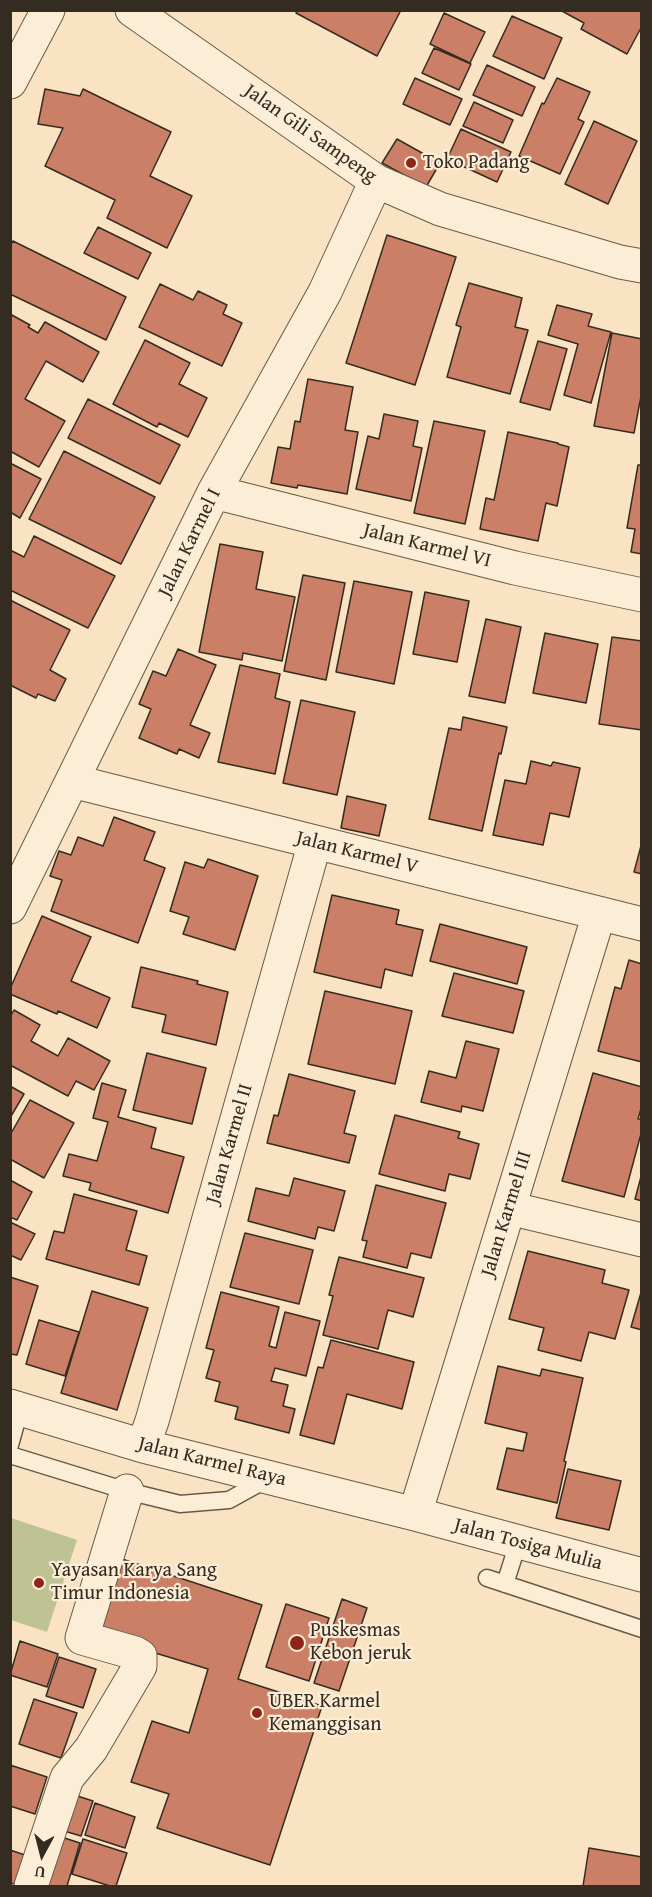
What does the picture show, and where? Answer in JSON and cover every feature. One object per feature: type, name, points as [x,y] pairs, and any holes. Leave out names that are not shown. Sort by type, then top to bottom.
[{"type":"street","points":[[10,82],[48,10]]},
{"type":"street","name":"Jalan Gili Sampeng","points":[[132,10],[376,182],[440,209],[620,262],[642,266]]},
{"type":"street","name":"Jalan Karmel I","points":[[10,907],[214,492],[325,292],[376,182]]},
{"type":"street","name":"Jalan Karmel VI","points":[[214,492],[515,568],[642,595]]},
{"type":"street","name":"Jalan Karmel V","points":[[72,781],[642,924]]},
{"type":"street","name":"Jalan Karmel II","points":[[143,1446],[159,1399],[315,842]]},
{"type":"street","name":"Jalan Karmel III","points":[[415,1514],[599,914]]},
{"type":"street","points":[[509,1208],[642,1240]]},
{"type":"street","name":"Jalan Karmel Raya","points":[[15,1408],[143,1446],[415,1514]]},
{"type":"street","points":[[31,1887],[66,1778],[91,1749],[140,1666],[140,1656],[135,1653],[82,1638],[127,1491]]},
{"type":"street","name":"Jalan Tosiga Mulia","points":[[415,1514],[642,1575]]},
{"type":"lane","points":[[10,1445],[15,1408]]},
{"type":"lane","points":[[10,1455],[127,1491],[180,1504],[230,1500],[270,1477]]},
{"type":"lane","points":[[505,1584],[518,1543]]},
{"type":"lane","points":[[487,1578],[642,1629]]},
{"type":"green space","name":"Yayasan Karya Sang Timur Indonesia","points":[[11,1518],[77,1540],[47,1632],[11,1620]]},
{"type":"building","points":[[298,10],[401,10],[377,56],[296,13]]},
{"type":"building","points":[[560,10],[642,10],[642,26],[627,54],[581,29],[584,23]]},
{"type":"building","points":[[444,13],[485,32],[470,63],[430,44]]},
{"type":"building","points":[[512,16],[562,38],[544,79],[493,56]]},
{"type":"building","points":[[434,48],[471,64],[459,90],[422,73]]},
{"type":"building","points":[[487,65],[535,87],[522,116],[473,95]]},
{"type":"building","points":[[415,78],[462,99],[450,125],[403,104]]},
{"type":"building","points":[[557,78],[590,92],[578,119],[584,122],[560,174],[519,156],[542,103],[544,104]]},
{"type":"building","points":[[45,89],[80,96],[83,89],[171,132],[150,176],[192,196],[167,248],[107,218],[115,200],[45,166],[63,128],[38,124]]},
{"type":"building","points":[[474,102],[513,120],[503,143],[463,126]]},
{"type":"building","points":[[594,121],[637,141],[608,204],[565,184]]},
{"type":"building","points":[[461,129],[511,152],[497,182],[447,159]]},
{"type":"building","name":"Toko Padang","points":[[397,139],[440,163],[426,187],[382,163]]},
{"type":"building","points":[[98,227],[151,253],[138,279],[84,253]]},
{"type":"building","points":[[387,235],[456,257],[415,385],[346,363]]},
{"type":"building","points":[[13,241],[126,297],[106,340],[10,294],[10,246]]},
{"type":"building","points":[[469,283],[522,298],[515,327],[528,330],[510,394],[447,377],[461,327],[456,325]]},
{"type":"building","points":[[160,284],[193,300],[198,291],[227,305],[223,314],[242,323],[222,366],[139,327]]},
{"type":"building","points":[[557,305],[592,314],[588,326],[611,332],[591,403],[564,395],[578,344],[548,335]]},
{"type":"building","points":[[10,314],[30,325],[28,327],[38,333],[45,322],[99,352],[83,382],[46,361],[25,399],[65,421],[39,467],[10,451]]},
{"type":"building","points":[[612,333],[642,339],[642,391],[634,433],[594,426]]},
{"type":"building","points":[[145,340],[190,363],[179,384],[207,398],[188,437],[159,423],[157,427],[113,404]]},
{"type":"building","points":[[538,341],[567,349],[550,410],[520,402]]},
{"type":"building","points":[[308,379],[353,387],[345,430],[358,432],[347,494],[298,485],[297,488],[271,483],[278,447],[290,449],[295,421],[300,422]]},
{"type":"building","points":[[88,399],[180,445],[160,484],[68,438]]},
{"type":"building","points":[[384,414],[418,421],[413,446],[422,448],[411,501],[356,489],[368,436],[379,439]]},
{"type":"building","points":[[434,421],[485,431],[465,524],[414,513]]},
{"type":"building","points":[[508,432],[569,447],[557,506],[546,503],[538,541],[480,529],[486,498],[494,500]]},
{"type":"building","points":[[64,451],[155,497],[121,564],[29,519]]},
{"type":"building","points":[[10,463],[41,479],[20,518],[10,512]]},
{"type":"building","points":[[638,465],[642,465],[642,554],[631,552],[635,529],[627,528]]},
{"type":"building","points":[[34,536],[115,576],[88,628],[10,590],[10,550],[24,557]]},
{"type":"building","points":[[220,544],[263,552],[256,589],[295,597],[282,661],[243,653],[242,660],[199,652]]},
{"type":"building","points":[[303,575],[345,583],[326,680],[284,671]]},
{"type":"building","points":[[354,581],[412,592],[394,684],[336,672]]},
{"type":"building","points":[[425,592],[469,601],[457,662],[413,654]]},
{"type":"building","points":[[10,600],[70,630],[50,670],[66,679],[55,701],[38,694],[36,698],[10,685]]},
{"type":"building","points":[[486,619],[521,627],[505,703],[469,696]]},
{"type":"building","points":[[545,633],[598,644],[586,703],[533,693]]},
{"type":"building","points":[[612,637],[642,641],[642,730],[599,724]]},
{"type":"building","points":[[178,649],[216,665],[190,725],[210,733],[199,758],[179,749],[177,754],[139,738],[151,709],[139,704],[153,671],[166,676]]},
{"type":"building","points":[[240,665],[280,674],[275,698],[290,702],[275,774],[218,762]]},
{"type":"building","points":[[301,700],[355,712],[337,795],[283,783]]},
{"type":"building","points":[[463,717],[507,727],[482,831],[429,819],[449,728],[461,730]]},
{"type":"building","points":[[531,761],[551,766],[553,762],[580,768],[569,817],[550,813],[543,845],[493,835],[505,780],[526,784]]},
{"type":"building","points":[[347,796],[386,805],[379,836],[341,828]]},
{"type":"building","points":[[114,817],[155,832],[144,860],[165,868],[138,943],[51,911],[62,880],[50,876],[59,851],[71,855],[78,837],[103,846]]},
{"type":"building","points":[[642,842],[642,874],[634,872]]},
{"type":"building","points":[[208,859],[258,876],[235,950],[183,934],[189,917],[170,911],[185,862],[204,868]]},
{"type":"building","points":[[332,895],[399,910],[396,924],[423,930],[412,976],[385,969],[381,988],[314,972]]},
{"type":"building","points":[[42,916],[91,937],[71,981],[110,998],[97,1028],[10,994],[10,989]]},
{"type":"building","points":[[440,924],[527,947],[517,984],[430,961]]},
{"type":"building","points":[[629,960],[642,964],[642,1062],[598,1051],[615,987],[621,989]]},
{"type":"building","points":[[141,967],[198,981],[197,984],[228,992],[216,1045],[162,1032],[166,1015],[132,1007]]},
{"type":"building","points":[[454,973],[524,991],[513,1033],[442,1016]]},
{"type":"building","points":[[325,991],[412,1011],[395,1084],[308,1064]]},
{"type":"building","points":[[14,1010],[40,1025],[31,1041],[58,1056],[68,1038],[110,1061],[94,1090],[76,1081],[68,1096],[10,1065],[10,1017]]},
{"type":"building","points":[[466,1041],[499,1049],[483,1111],[462,1106],[461,1112],[421,1102],[429,1071],[456,1078]]},
{"type":"building","points":[[147,1053],[206,1068],[192,1124],[133,1110]]},
{"type":"building","points":[[593,1073],[642,1087],[642,1105],[638,1119],[642,1119],[642,1130],[624,1197],[562,1181]]},
{"type":"building","points":[[289,1074],[355,1091],[344,1133],[356,1136],[349,1163],[267,1143],[274,1115],[278,1116]]},
{"type":"building","points":[[102,1083],[126,1090],[118,1117],[156,1128],[151,1148],[184,1157],[168,1213],[89,1190],[91,1183],[63,1176],[69,1154],[97,1161],[108,1122],[93,1118]]},
{"type":"building","points":[[10,1086],[24,1094],[10,1118]]},
{"type":"building","points":[[30,1100],[74,1123],[44,1178],[10,1159],[10,1135]]},
{"type":"building","points":[[395,1115],[460,1132],[458,1138],[479,1144],[470,1179],[449,1174],[445,1191],[379,1174]]},
{"type":"building","points":[[642,1173],[642,1201],[635,1199]]},
{"type":"building","points":[[294,1178],[345,1191],[334,1231],[318,1227],[315,1239],[248,1221],[256,1188],[289,1196]]},
{"type":"building","points":[[10,1180],[32,1192],[17,1220],[10,1217]]},
{"type":"building","points":[[376,1185],[446,1203],[431,1258],[411,1253],[407,1268],[363,1257],[367,1241],[362,1240]]},
{"type":"building","points":[[74,1194],[137,1211],[126,1250],[147,1256],[139,1285],[46,1259],[54,1231],[64,1233]]},
{"type":"building","points":[[10,1222],[35,1234],[21,1260],[10,1255]]},
{"type":"building","points":[[245,1233],[313,1250],[299,1304],[230,1287]]},
{"type":"building","points":[[528,1251],[605,1270],[602,1283],[629,1290],[615,1339],[589,1332],[581,1361],[538,1350],[544,1328],[509,1319]]},
{"type":"building","points":[[339,1257],[424,1278],[413,1317],[388,1310],[378,1349],[323,1335],[333,1296],[329,1295]]},
{"type":"building","points":[[10,1277],[38,1286],[17,1355],[10,1354]]},
{"type":"building","points":[[642,1289],[642,1330],[631,1327]]},
{"type":"building","points":[[92,1291],[148,1308],[117,1410],[61,1393]]},
{"type":"building","points":[[221,1292],[279,1307],[269,1346],[276,1348],[285,1312],[320,1321],[306,1376],[275,1368],[271,1381],[288,1385],[283,1406],[295,1409],[289,1433],[235,1419],[238,1407],[215,1401],[220,1382],[206,1378],[214,1350],[206,1348]]},
{"type":"building","points":[[39,1320],[79,1332],[65,1376],[26,1364]]},
{"type":"building","points":[[331,1340],[414,1362],[402,1409],[347,1394],[334,1444],[300,1435],[318,1367],[323,1368]]},
{"type":"building","points":[[498,1366],[540,1376],[542,1369],[583,1378],[557,1503],[497,1489],[507,1448],[523,1451],[527,1433],[485,1423]]},
{"type":"building","points":[[568,1469],[621,1481],[609,1530],[556,1518]]},
{"type":"building","name":"UBER Karmel Kemanggisan","points":[[113,1556],[262,1605],[238,1679],[322,1706],[270,1865],[157,1828],[169,1794],[131,1782],[152,1721],[189,1733],[208,1669],[96,1635]]},
{"type":"building","points":[[342,1599],[367,1608],[339,1691],[314,1683]]},
{"type":"building","name":"Puskesmas Kebon jeruk","points":[[286,1604],[329,1618],[309,1681],[266,1667]]},
{"type":"building","points":[[20,1641],[58,1654],[47,1687],[10,1675]]},
{"type":"building","points":[[59,1657],[96,1669],[83,1708],[46,1696]]},
{"type":"building","points":[[34,1699],[77,1713],[61,1758],[19,1744]]},
{"type":"building","points":[[10,1765],[47,1777],[35,1814],[10,1806]]},
{"type":"building","points":[[65,1792],[93,1801],[81,1836],[54,1828]]},
{"type":"building","points":[[95,1803],[135,1817],[125,1848],[85,1835]]},
{"type":"building","points":[[52,1834],[80,1843],[67,1886],[35,1886]]},
{"type":"building","points":[[83,1839],[127,1853],[116,1886],[72,1874]]},
{"type":"building","points":[[589,1848],[642,1857],[642,1886],[583,1886]]},
{"type":"building","points":[[10,1850],[25,1855],[15,1884],[10,1883]]},
{"type":"place","name":"Toko Padang","points":[[411,163]]},
{"type":"place","name":"Yayasan Karya Sang Timur Indonesia","points":[[39,1583]]},
{"type":"place","name":"Puskesmas Kebon jeruk","points":[[297,1643]]},
{"type":"place","name":"UBER Karmel Kemanggisan","points":[[257,1713]]}]
